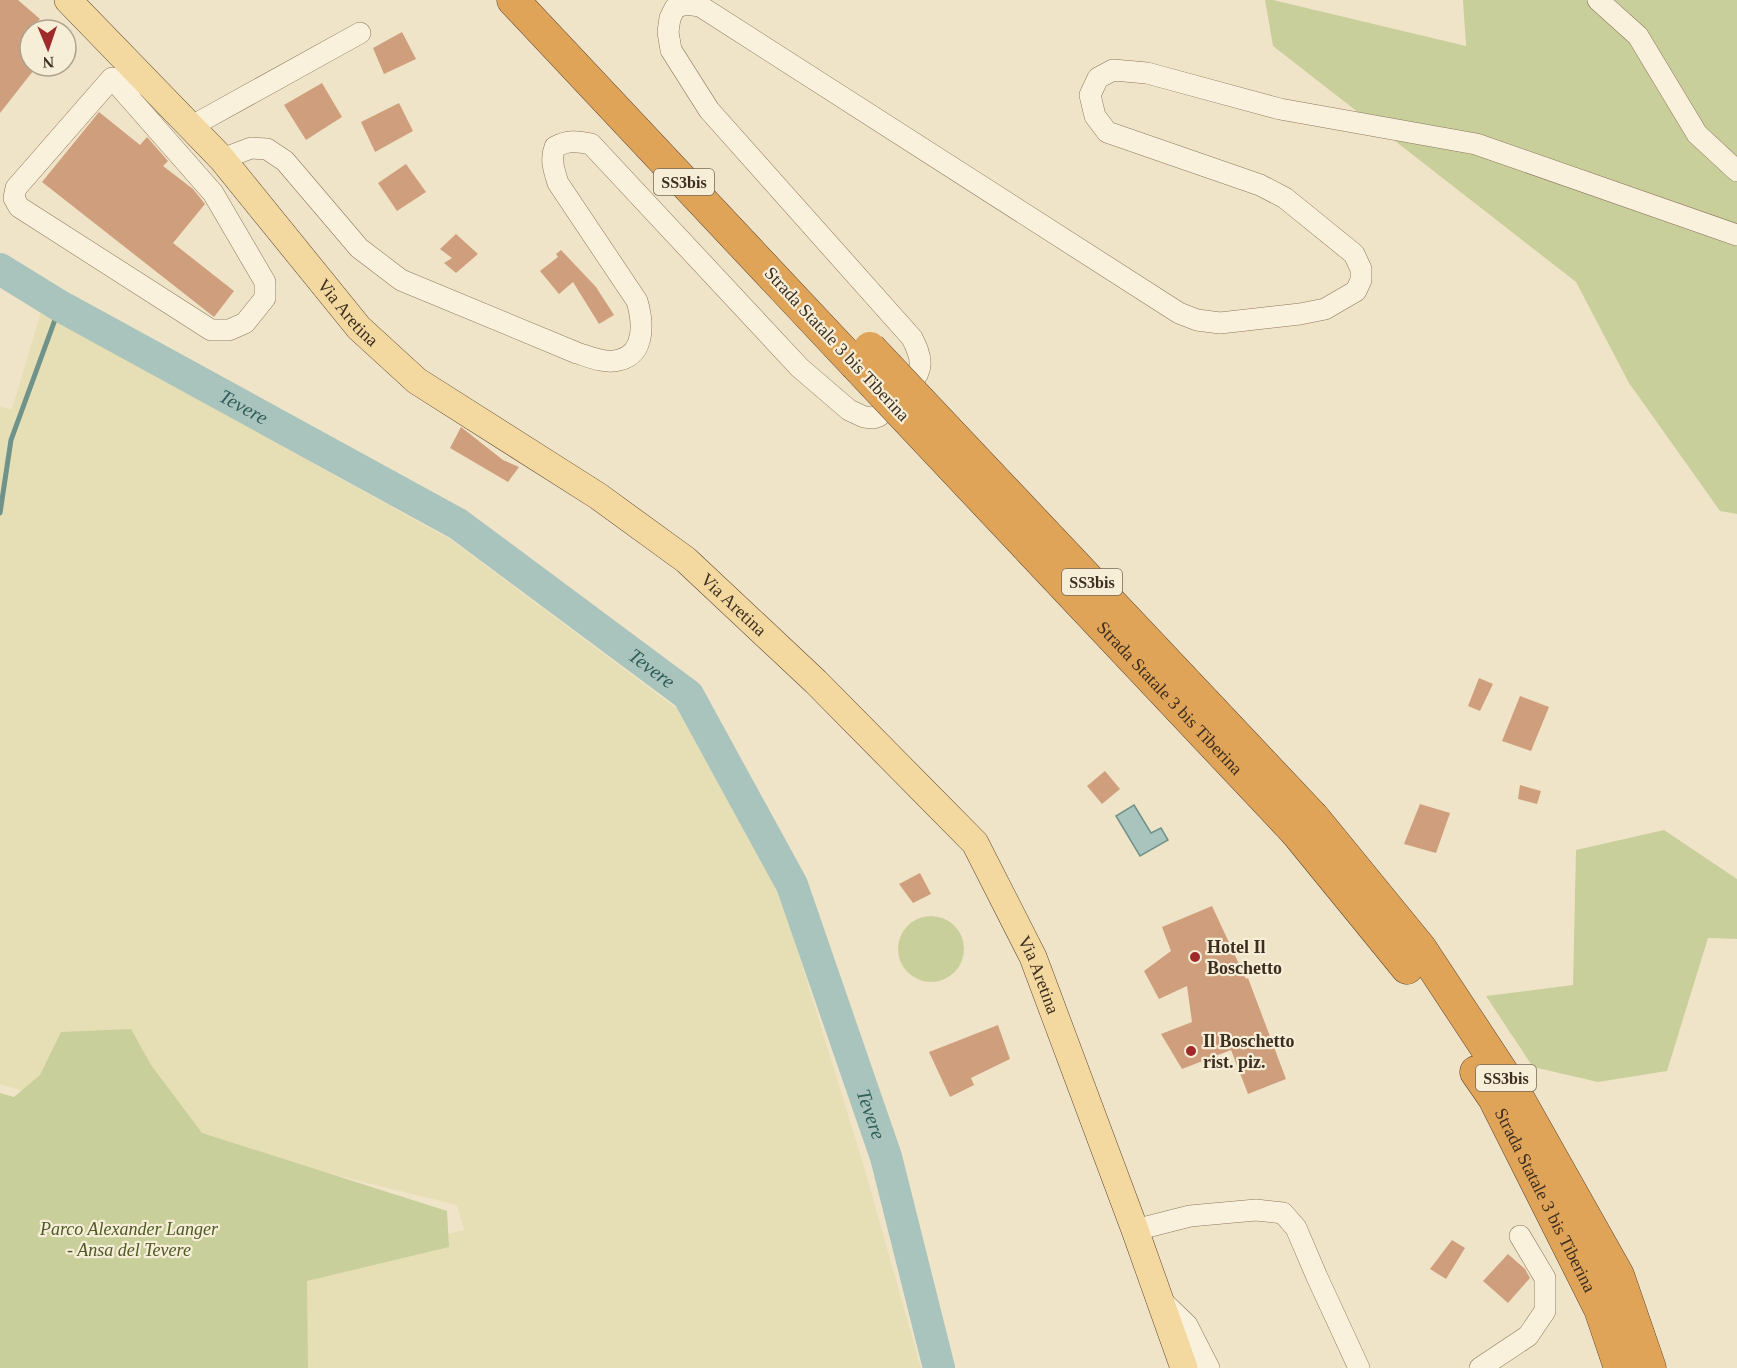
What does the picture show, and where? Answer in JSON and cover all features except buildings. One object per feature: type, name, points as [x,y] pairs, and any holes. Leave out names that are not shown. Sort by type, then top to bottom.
[{"type":"highway","name":"Strada Statale 3 bis Tiberina","points":[[513,0],[863,356],[1421,949],[1512,1087],[1618,1275],[1650,1368]]},
{"type":"highway","name":"Strada Statale 3 bis Tiberina","points":[[542,0],[863,356]]},
{"type":"highway","name":"Strada Statale 3 bis Tiberina","points":[[1305,824],[1402,961],[1494,1098],[1600,1309],[1620,1368]]},
{"type":"main road","name":"Via Aretina","points":[[68,0],[134,84],[192,126],[222,159],[359,328],[417,381],[598,496],[686,560],[816,681],[975,843],[1033,957],[1185,1368]]},
{"type":"street","points":[[1598,0],[1638,36],[1697,134],[1737,171]]},
{"type":"street","points":[[222,159],[251,148],[267,149],[285,161],[359,248],[401,280],[577,353],[599,360],[617,361],[628,356],[639,343],[641,316],[637,301],[558,183],[552,166],[555,147],[565,142],[577,141],[591,144],[800,368],[849,410],[864,417],[873,418],[879,416],[918,376],[921,364],[918,350],[912,338],[709,110],[671,50],[668,32],[670,18],[675,8],[686,4],[700,6],[1179,313],[1197,320],[1220,323],[1325,309],[1356,291],[1361,280],[1361,269],[1354,254],[1285,198],[1260,185],[1107,132],[1095,116],[1089,95],[1098,78],[1113,70],[1147,73],[1280,109],[1476,144],[1737,236]]},
{"type":"street","points":[[192,126],[360,33]]},
{"type":"street","points":[[112,78],[134,84],[213,193],[265,282],[265,298],[245,323],[229,330],[211,330],[19,207],[14,198],[16,188],[112,78]]},
{"type":"street","points":[[1135,1230],[1190,1216],[1256,1210],[1283,1213],[1296,1227],[1359,1368]]},
{"type":"street","points":[[1480,1368],[1528,1336],[1545,1311],[1545,1278],[1520,1236]]},
{"type":"street","points":[[1160,1299],[1188,1325],[1209,1368]]},
{"type":"shaded area","points":[[41,312],[451,540],[676,708],[778,887],[862,1160],[921,1368],[300,1368],[298,1270],[464,1230],[457,1205],[197,1141],[0,1084],[0,407],[12,409]]},
{"type":"green space","points":[[1265,0],[1466,46],[1463,0],[1737,0],[1737,514],[1720,511],[1629,383],[1576,282],[1273,46]]},
{"type":"green space","points":[[1664,830],[1737,879],[1737,939],[1708,938],[1667,1071],[1598,1082],[1533,1067],[1486,996],[1573,985],[1576,850]]},
{"type":"green space","points":[[931,916],[944,919],[954,926],[961,936],[964,949],[961,962],[954,972],[944,979],[931,982],[918,979],[908,972],[901,962],[898,949],[901,936],[908,926],[918,919]]},
{"type":"green space","name":"Parco Alexander Langer - Ansa del Tevere","points":[[131,1029],[151,1065],[202,1133],[447,1211],[449,1247],[307,1281],[308,1368],[0,1368],[0,1093],[14,1097],[40,1075],[61,1032]]},
{"type":"water","points":[[1134,805],[1151,833],[1161,828],[1168,840],[1140,856],[1116,816]]},
{"type":"waterway","name":"Tevere","points":[[0,269],[60,306],[458,524],[688,695],[792,885],[886,1157],[939,1368]]},
{"type":"waterway","points":[[0,513],[11,440],[60,306]]},
{"type":"place","name":"Hotel Il Boschetto","points":[[1195,957]]},
{"type":"place","name":"Il Boschetto rist. piz.","points":[[1191,1051]]}]
